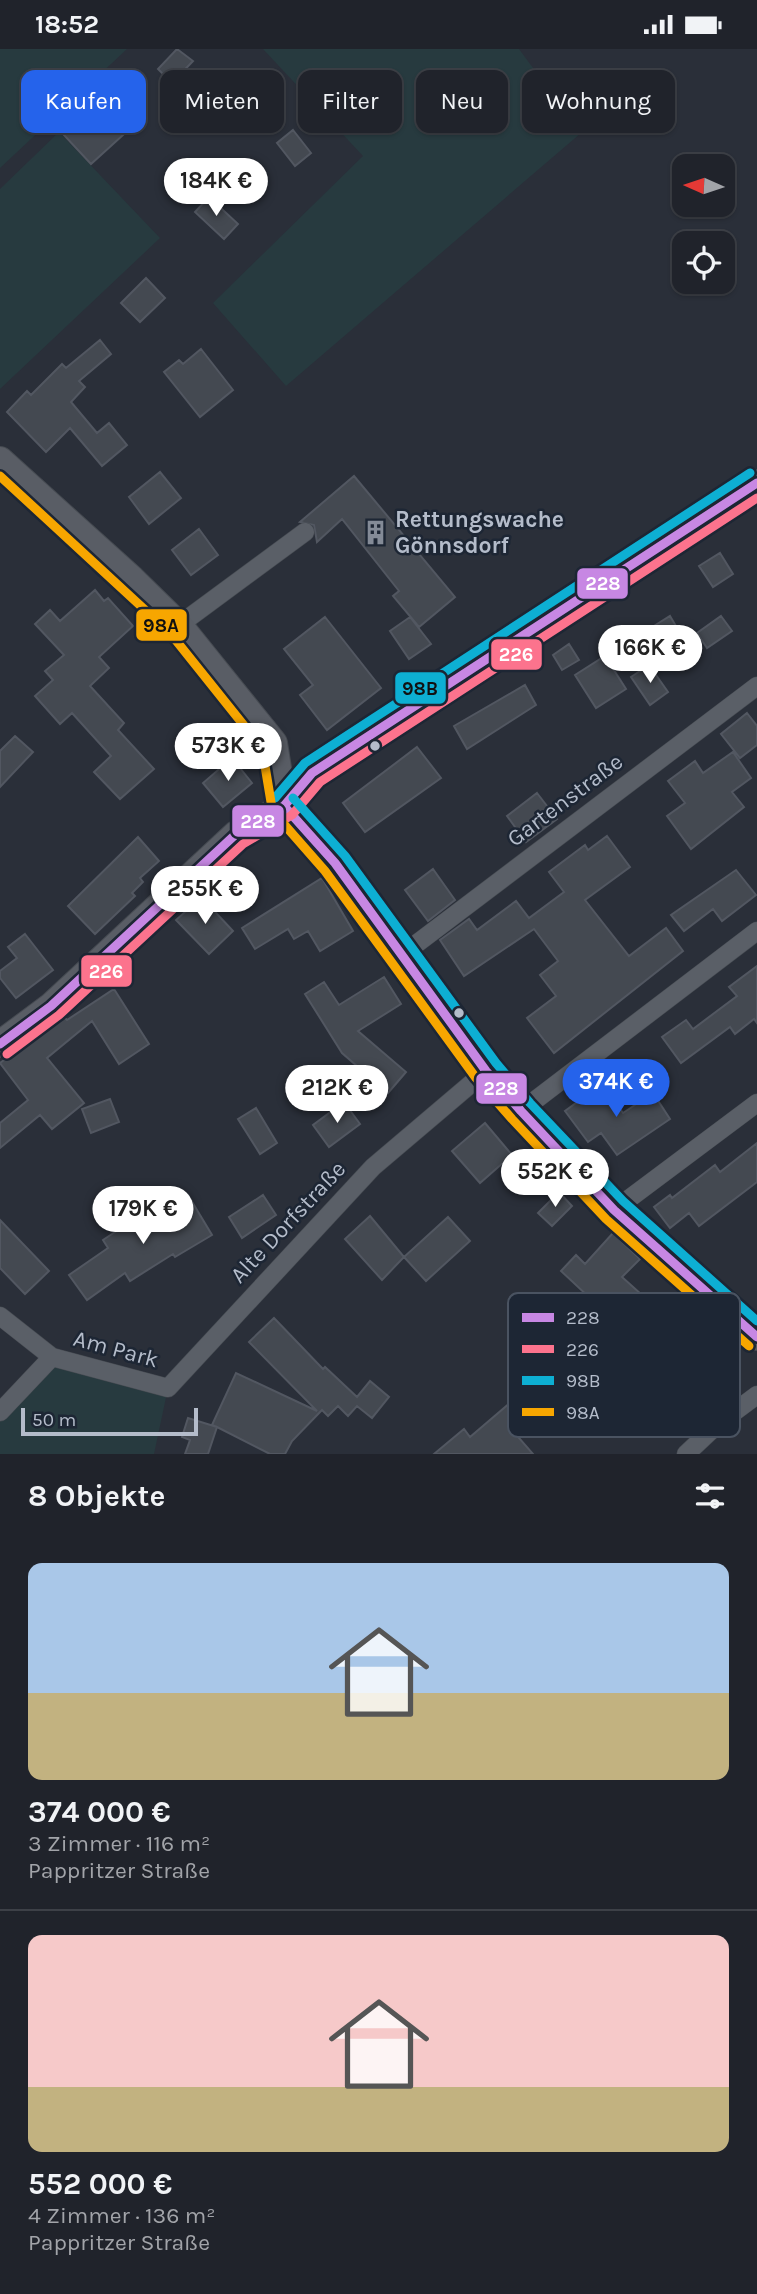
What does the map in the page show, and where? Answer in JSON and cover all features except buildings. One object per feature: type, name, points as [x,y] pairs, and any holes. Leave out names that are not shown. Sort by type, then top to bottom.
[{"type":"street","points":[[0,460],[179,625],[274,743],[284,806],[335,863],[486,1071],[614,1210],[707,1293]]},
{"type":"street","points":[[0,1044],[51,1006],[236,834],[284,806],[312,772],[757,483]]},
{"type":"street","points":[[179,625],[305,532]]},
{"type":"street","name":"Gartenstraße","points":[[403,954],[757,686]]},
{"type":"street","points":[[521,1111],[757,931]]},
{"type":"street","name":"Alte Dorfstraße","points":[[168,1388],[373,1167],[486,1071]]},
{"type":"street","points":[[614,1210],[757,1103]]},
{"type":"street","name":"Am Park","points":[[0,1317],[52,1357],[168,1388]]},
{"type":"street","points":[[740,1322],[757,1337]]},
{"type":"street","name":"Am Park","points":[[0,1412],[52,1357]]},
{"type":"street","points":[[740,1408],[757,1395]]},
{"type":"street","points":[[685,1454],[704,1437]]},
{"type":"green space","points":[[0,49],[127,49],[105,70],[21,70],[21,133],[37,133],[0,168]]},
{"type":"green space","points":[[263,49],[519,49],[534,70],[522,70],[522,133],[581,133],[286,386],[213,303],[363,156],[342,133],[402,133],[402,70],[298,70],[298,86]]},
{"type":"green space","points":[[60,133],[160,238],[0,389],[0,189]]},
{"type":"green space","points":[[52,1357],[168,1388],[154,1454],[0,1454],[0,1412]]},
{"type":"transit line","name":"98B","points":[[275,798],[305,763],[750,473]]},
{"type":"transit line","name":"98A","points":[[0,476],[170,633],[262,748],[272,808]]},
{"type":"transit line","name":"228","points":[[0,1044],[51,1006],[236,834],[284,806],[312,773],[757,483]]},
{"type":"transit line","name":"226","points":[[7,1054],[59,1015],[243,844],[292,815],[320,782],[757,498]]},
{"type":"transit line","name":"98B","points":[[293,798],[345,856],[496,1063],[530,1103],[623,1201],[726,1293]]},
{"type":"transit line","name":"228","points":[[284,806],[335,863],[486,1071],[614,1210],[707,1293]]},
{"type":"transit line","name":"98A","points":[[275,814],[325,871],[476,1078],[606,1219],[689,1293]]},
{"type":"transit line","name":"98B","points":[[740,1306],[757,1321]]},
{"type":"transit line","name":"228","points":[[740,1322],[757,1337]]},
{"type":"transit line","name":"98A","points":[[740,1338],[749,1346]]},
{"type":"place","name":"Rettungswache Gönnsdorf","points":[[375,532]]}]
